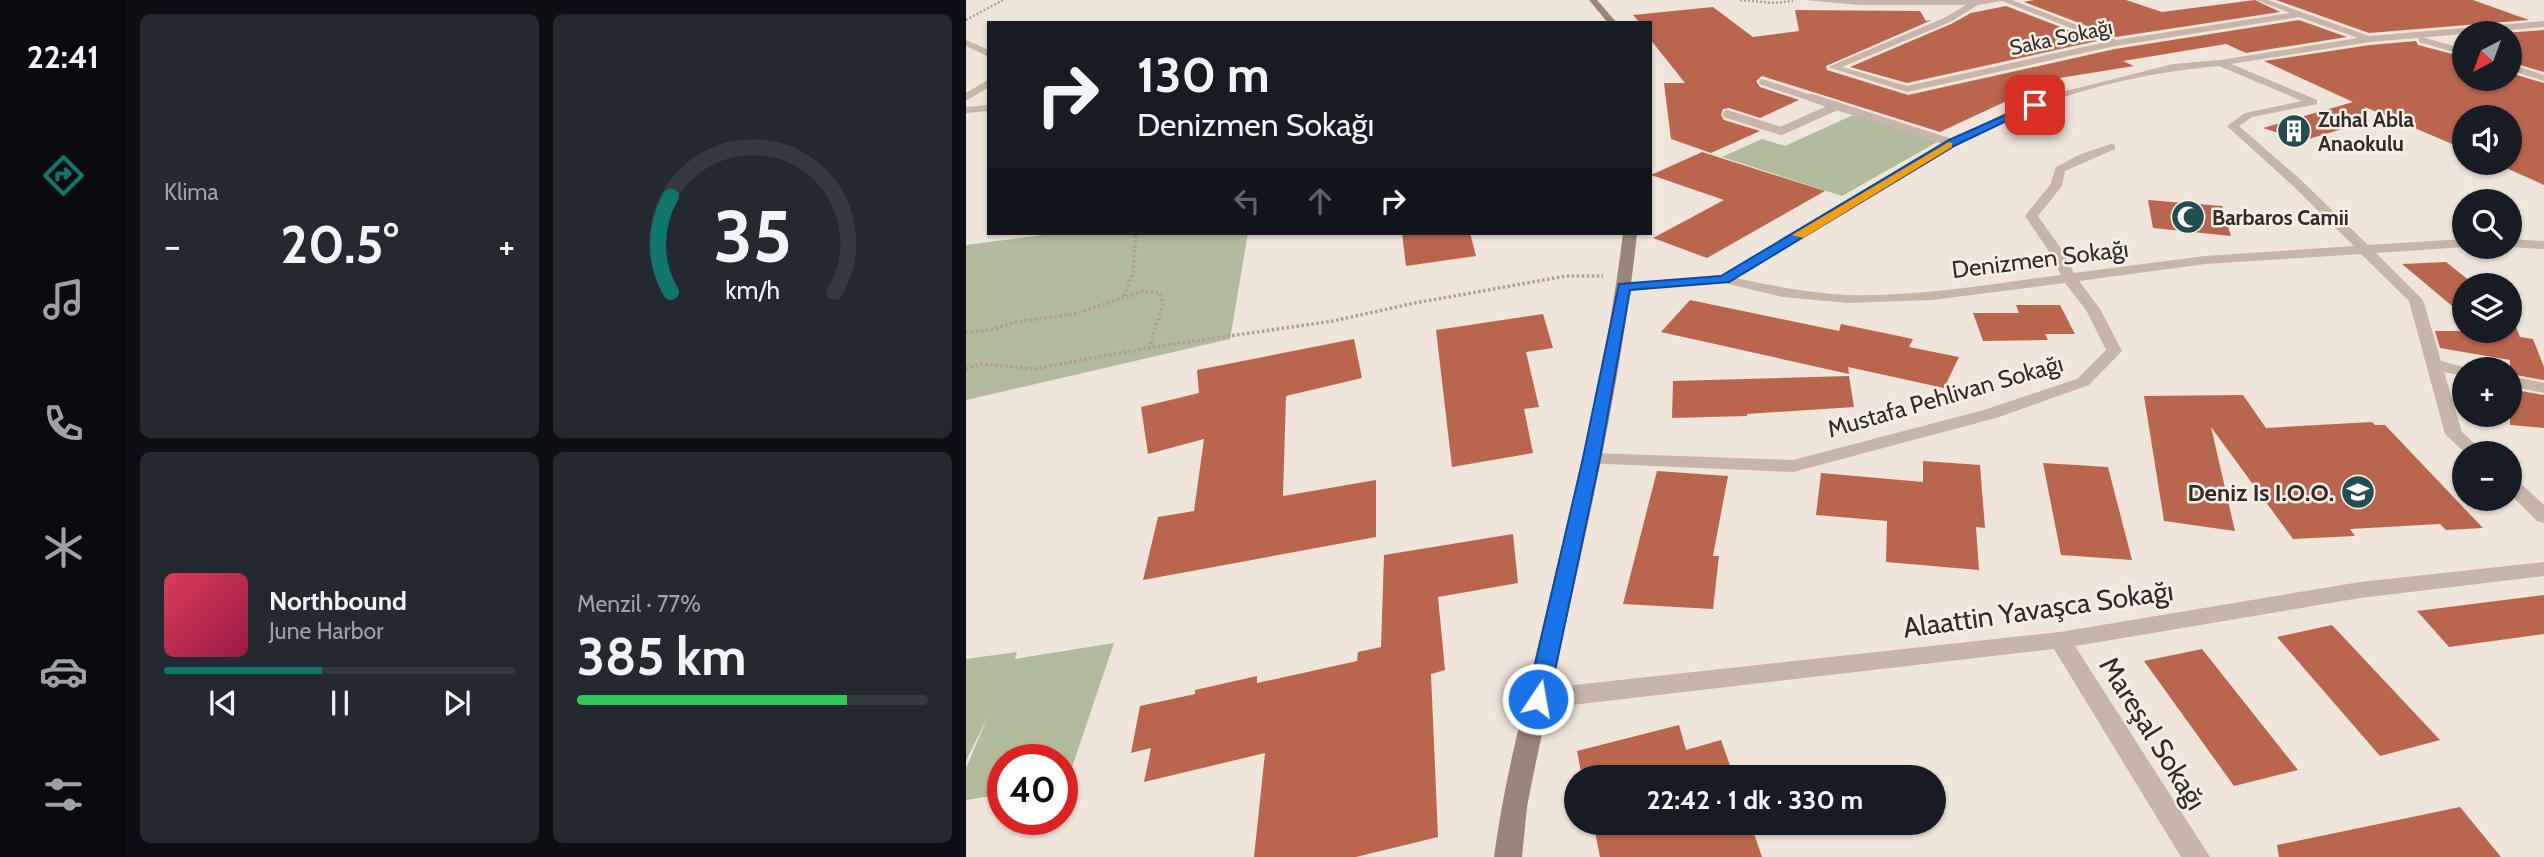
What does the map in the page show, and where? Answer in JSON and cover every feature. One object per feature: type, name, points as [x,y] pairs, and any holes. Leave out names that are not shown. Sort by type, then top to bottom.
[{"type":"street","points":[[1593,0],[1611,21]]},
{"type":"street","points":[[1809,0],[1859,3],[1977,3],[1998,0]]},
{"type":"street","points":[[2005,0],[2115,43]]},
{"type":"street","points":[[2261,0],[2370,39],[2427,40],[2452,48]]},
{"type":"street","name":"Saka Sokağı","points":[[1977,3],[1947,20],[1833,67],[1907,89],[2115,43],[2300,14]]},
{"type":"street","points":[[1724,279],[1952,143],[2011,114],[2058,96],[2142,73],[2370,39],[2544,24]]},
{"type":"street","points":[[966,43],[987,53]]},
{"type":"street","points":[[2220,63],[2313,102],[2249,115],[2232,126],[2297,183],[2416,300],[2454,434],[2462,441]]},
{"type":"street","points":[[2522,71],[2544,78]]},
{"type":"street","points":[[966,98],[987,83]]},
{"type":"street","points":[[966,110],[987,108]]},
{"type":"street","name":"Mustafa Pehlivan Sokağı","points":[[1591,458],[1793,466],[1990,414],[2082,382],[2114,351],[2093,309],[2070,279],[2055,250],[2031,216],[2056,186],[2060,169],[2111,147]]},
{"type":"street","points":[[1508,857],[1514,807],[1591,458],[1624,282],[1630,235]]},
{"type":"street","name":"Denizmen Sokağı","points":[[1624,282],[1724,279],[1783,293],[1848,299],[1932,296],[2205,260],[2452,244]]},
{"type":"street","points":[[2522,244],[2544,245]]},
{"type":"street","points":[[2435,365],[2452,369]]},
{"type":"street","points":[[2522,383],[2544,388]]},
{"type":"street","points":[[2522,495],[2544,516]]},
{"type":"street","name":"Alaattin Yavaşca Sokağı","points":[[1538,699],[2060,640],[2360,590],[2544,569]]},
{"type":"street","name":"Mareşal Sokağı","points":[[2060,640],[2196,857]]},
{"type":"lane","points":[[1762,82],[1952,143]]},
{"type":"lane","points":[[1727,114],[1781,131],[1837,106]]},
{"type":"path","points":[[966,20],[1003,0]]},
{"type":"path","points":[[1740,0],[1774,3],[1797,0]]},
{"type":"path","points":[[1124,297],[1133,272],[1136,235]]},
{"type":"path","points":[[966,369],[981,364],[1034,369],[1149,348],[1283,330],[1566,276],[1624,282]]},
{"type":"path","points":[[966,333],[1016,322],[1074,314],[1144,291],[1159,293],[1163,304],[1149,348]]},
{"type":"green space","points":[[1853,115],[1939,141],[1842,196],[1722,157],[1762,139],[1785,146]]},
{"type":"green space","points":[[1044,235],[1248,235],[1230,339],[966,400],[966,245]]},
{"type":"green space","points":[[1114,643],[1078,749],[1078,744],[987,744],[987,797],[966,800],[966,768],[988,716],[966,761],[966,659],[1017,652],[1015,659]]},
{"type":"building","points":[[2126,0],[2162,12],[2255,0],[2280,12],[2116,37],[2024,2]]},
{"type":"building","points":[[2276,0],[2473,0],[2529,20],[2452,21],[2452,26],[2369,33]]},
{"type":"building","points":[[2006,6],[2097,41],[1907,83],[1850,67],[1971,13]]},
{"type":"building","points":[[1713,7],[1753,37],[1799,31],[1795,10],[1920,11],[1926,21],[1932,20],[1826,66],[1827,70],[1908,95],[2115,49],[2299,20],[2347,37],[2246,53],[2226,44],[2123,61],[2134,66],[2035,82],[2041,85],[1940,132],[1762,76],[1756,81],[1760,87],[1799,100],[1760,118],[1729,108],[1723,109],[1721,115],[1724,120],[1760,131],[1711,153],[1671,139],[1664,83],[1685,83],[1652,42],[1652,21],[1638,21],[1633,15]]},
{"type":"building","points":[[2544,30],[2544,72],[2522,66],[2522,32]]},
{"type":"building","points":[[2416,41],[2418,45],[2452,54],[2452,91],[2522,91],[2522,77],[2544,83],[2544,185],[2522,175],[2522,105],[2452,105],[2452,144],[2365,107],[2369,121],[2302,141],[2263,128],[2353,102],[2264,61]]},
{"type":"building","points":[[1702,152],[1825,191],[1707,258],[1653,238],[1724,200],[1652,175]]},
{"type":"building","name":"Barbaros Camii","points":[[2148,200],[2222,206],[2231,236],[2153,228]]},
{"type":"building","points":[[1402,235],[1471,235],[1476,256],[1406,266]]},
{"type":"building","points":[[2446,262],[2460,273],[2452,273],[2452,306],[2402,264]]},
{"type":"building","points":[[1690,300],[1839,331],[1841,324],[1913,339],[1909,347],[1959,357],[1944,388],[1848,367],[1849,374],[1661,332]]},
{"type":"building","points":[[2016,305],[2060,305],[2075,334],[2045,334],[2048,340],[1983,341],[1973,313],[2019,313]]},
{"type":"building","points":[[1543,314],[1553,348],[1526,352],[1539,407],[1524,409],[1533,453],[1452,467],[1436,330]]},
{"type":"building","points":[[2435,331],[2452,331],[2452,343],[2522,343],[2522,337],[2533,339],[2544,367],[2544,380],[2522,376],[2522,357],[2492,357],[2440,348]]},
{"type":"building","points":[[1354,339],[1362,378],[1286,396],[1283,496],[1376,480],[1376,537],[1143,580],[1158,517],[1194,511],[1204,439],[1148,454],[1141,407],[1199,393],[1197,370]]},
{"type":"building","points":[[1849,376],[1854,407],[1747,416],[1672,418],[1673,381]]},
{"type":"building","points":[[2522,391],[2544,395],[2544,428],[2522,426]]},
{"type":"building","points":[[2243,395],[2266,428],[2372,422],[2375,425],[2385,425],[2452,495],[2452,511],[2467,511],[2483,528],[2446,530],[2440,524],[2350,529],[2355,536],[2293,539],[2211,427],[2235,531],[2164,521],[2144,396]]},
{"type":"building","points":[[1923,461],[1980,465],[1985,528],[1976,527],[1979,570],[1886,562],[1887,521],[1816,515],[1821,473],[1923,482]]},
{"type":"building","points":[[2043,463],[2108,467],[2132,560],[2061,555]]},
{"type":"building","points":[[1657,471],[1728,476],[1713,556],[1719,556],[1713,609],[1623,604]]},
{"type":"building","points":[[1513,534],[1518,583],[1438,597],[1445,670],[1431,674],[1438,837],[1356,857],[1254,857],[1265,753],[1144,782],[1151,748],[1131,753],[1140,706],[1257,676],[1257,683],[1357,661],[1358,652],[1381,647],[1384,555]]},
{"type":"building","points":[[2544,595],[2544,634],[2449,647],[2417,611]]},
{"type":"building","points":[[2332,625],[2440,740],[2380,756],[2277,637]]},
{"type":"building","points":[[2202,649],[2298,770],[2234,786],[2144,661]]},
{"type":"building","points":[[1679,725],[1686,750],[1721,740],[1730,765],[1580,765],[1577,751]]},
{"type":"building","points":[[2460,807],[2501,857],[2279,857],[2277,845]]},
{"type":"building","points":[[1596,835],[1754,835],[1762,857],[1600,857]]},
{"type":"slow traffic","points":[[1798,235],[1949,145]]},
{"type":"place","name":"Zuhal Abla Anaokulu","points":[[2294,131]]},
{"type":"place","name":"Barbaros Camii","points":[[2188,217]]},
{"type":"place","name":"Deniz Is I.O.O.","points":[[2358,492]]},
{"type":"route","points":[[1538,699],[1591,458],[1624,287],[1724,279],[1952,143],[2035,105]]}]
